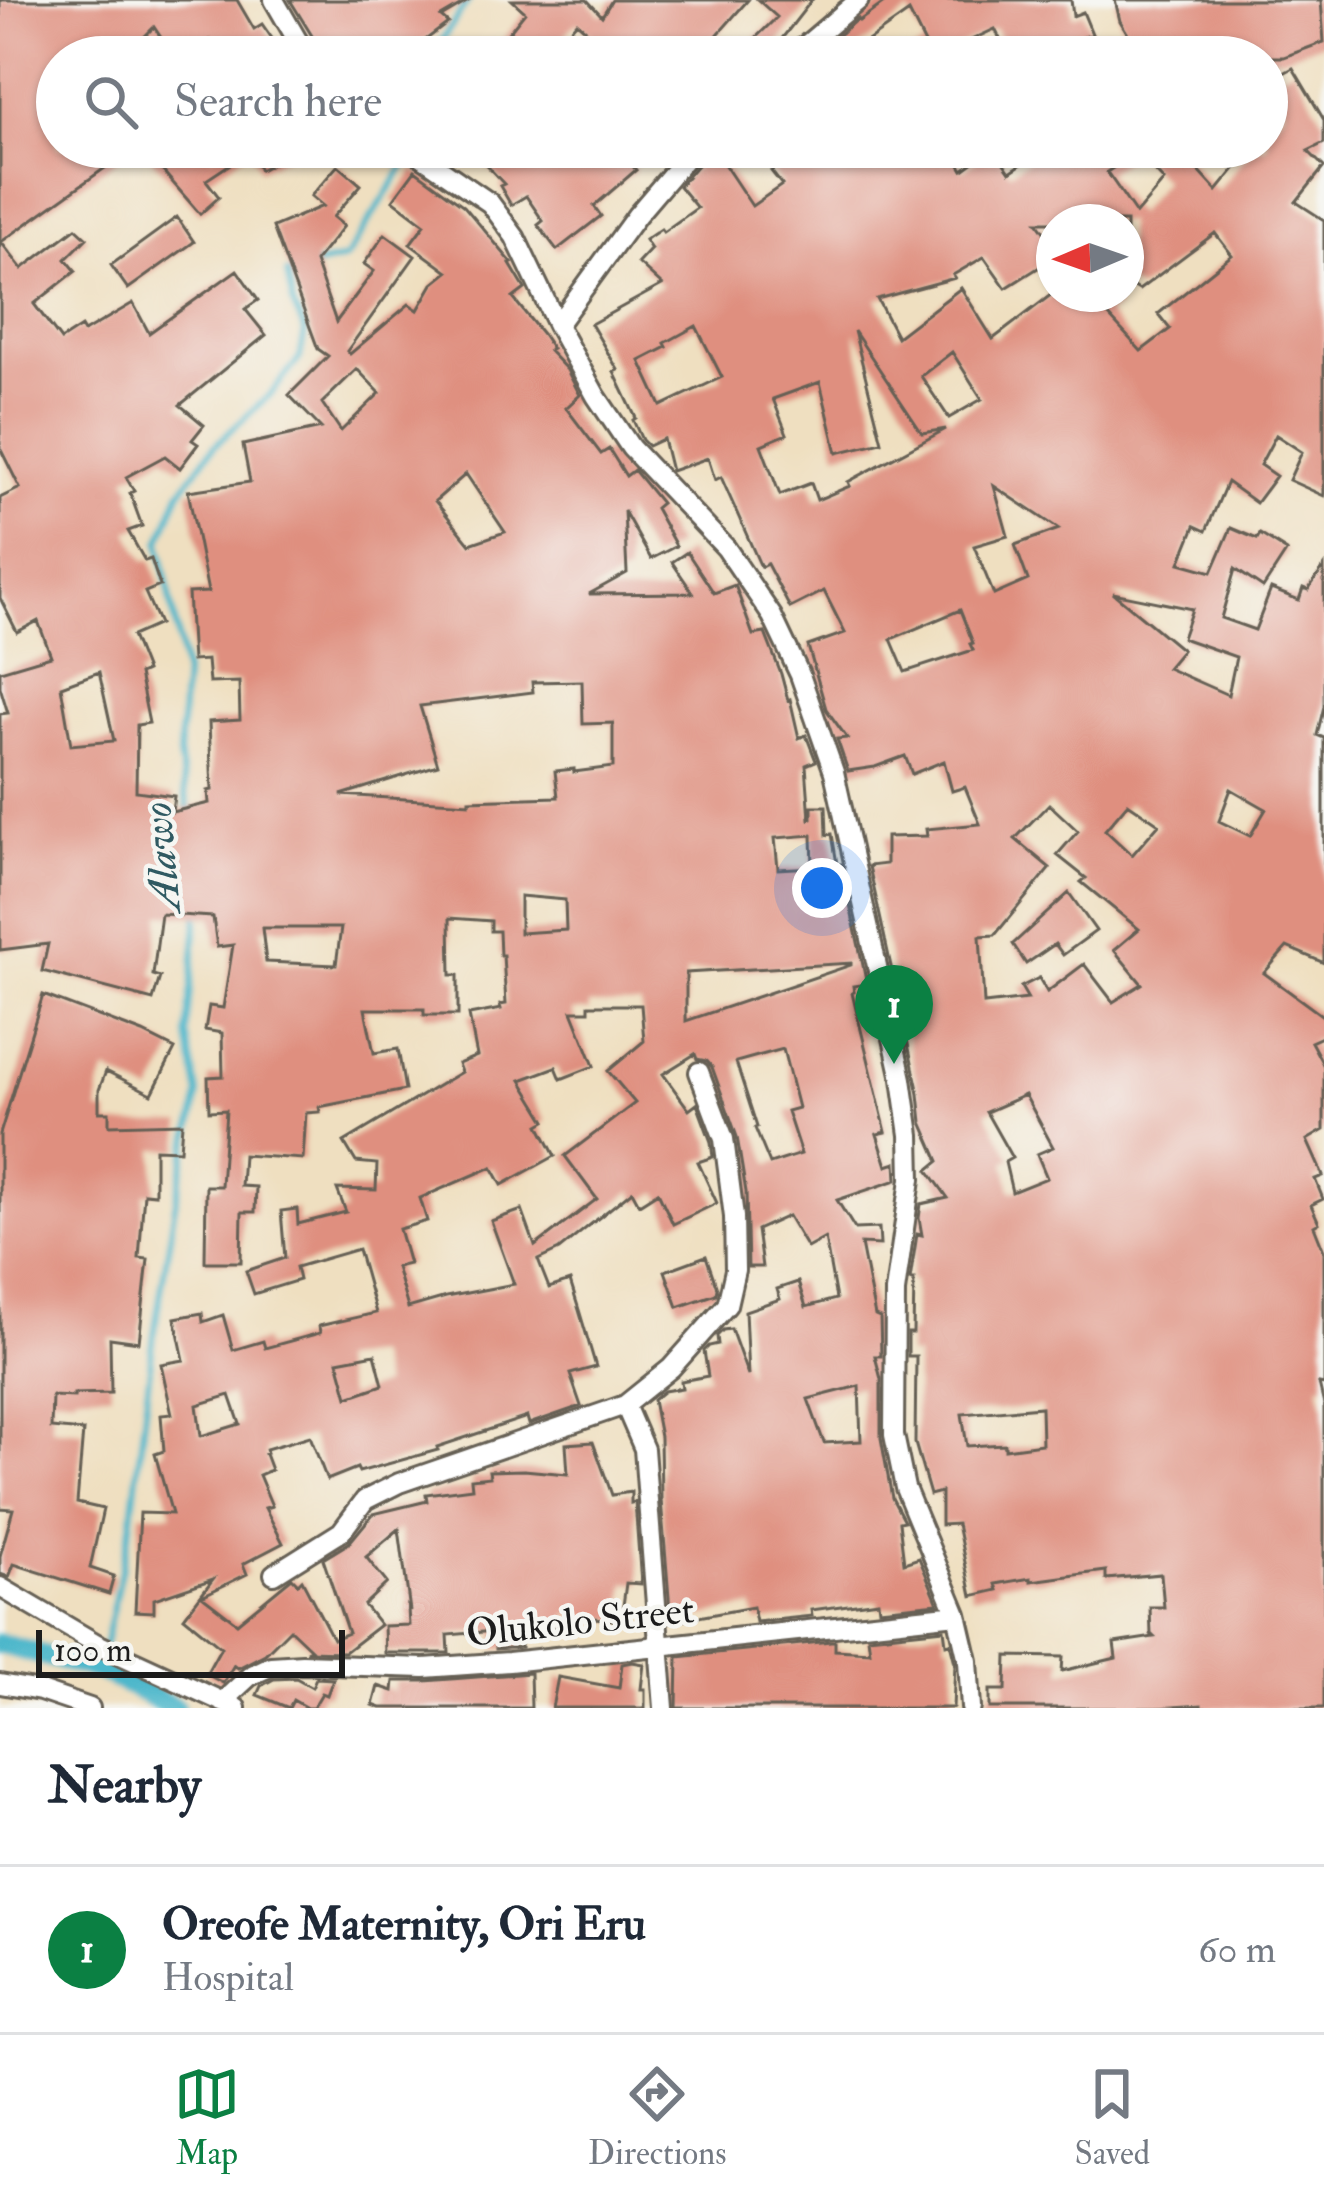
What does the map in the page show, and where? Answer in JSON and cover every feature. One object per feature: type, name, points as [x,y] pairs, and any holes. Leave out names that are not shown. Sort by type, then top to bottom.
[{"type":"street","points":[[274,0],[295,36]]},
{"type":"street","points":[[817,36],[859,0]]},
{"type":"street","points":[[440,168],[490,202],[515,237],[557,325],[631,448],[726,548],[772,616],[800,675],[834,772],[902,1079],[910,1135],[911,1179],[895,1292],[895,1435],[905,1489],[957,1614],[968,1661],[971,1708]]},
{"type":"street","points":[[557,325],[677,168]]},
{"type":"street","points":[[274,1574],[341,1532],[365,1501],[399,1483],[625,1405],[671,1368],[727,1304],[735,1270],[734,1217],[724,1139],[699,1072]]},
{"type":"street","points":[[625,1405],[644,1449],[664,1708]]},
{"type":"street","points":[[0,1587],[104,1647],[229,1705]]},
{"type":"street","name":"Olukolo Street","points":[[229,1705],[250,1676],[271,1666],[424,1668],[957,1614]]},
{"type":"street","points":[[0,1684],[90,1708]]},
{"type":"building","points":[[0,0],[237,0],[254,29],[262,24],[270,36],[160,36],[154,27],[145,36],[36,36],[36,168],[105,168],[1,242],[22,269],[76,228],[87,238],[66,259],[76,271],[34,304],[61,340],[133,303],[149,333],[237,270],[258,300],[245,309],[266,335],[180,405],[204,425],[192,440],[198,444],[180,468],[165,456],[126,477],[142,526],[128,531],[145,561],[151,559],[160,586],[145,592],[159,624],[132,636],[146,671],[139,674],[149,723],[137,725],[136,791],[174,796],[172,812],[209,803],[209,722],[240,720],[239,682],[209,683],[207,660],[192,661],[188,593],[208,592],[188,491],[250,482],[243,445],[321,428],[289,395],[328,356],[318,349],[273,227],[323,206],[311,196],[335,168],[361,185],[333,217],[344,226],[315,262],[336,322],[374,271],[364,264],[385,234],[415,256],[347,351],[350,354],[409,304],[418,310],[433,284],[448,272],[410,244],[425,224],[393,200],[415,170],[464,206],[512,263],[525,289],[513,298],[580,395],[566,408],[601,454],[609,449],[626,476],[634,470],[661,503],[655,508],[676,546],[651,559],[624,511],[627,573],[589,594],[693,593],[672,562],[687,552],[714,593],[735,585],[753,635],[765,633],[799,738],[806,735],[816,761],[806,765],[810,819],[812,806],[826,806],[827,835],[832,834],[837,864],[841,864],[867,984],[853,986],[852,993],[886,1132],[877,1134],[887,1166],[896,1163],[897,1180],[837,1200],[855,1229],[879,1228],[880,1245],[861,1244],[875,1316],[880,1318],[881,1356],[875,1356],[881,1379],[881,1438],[892,1498],[904,1521],[899,1522],[904,1563],[919,1558],[938,1603],[879,1609],[878,1601],[756,1622],[753,1607],[671,1622],[660,1437],[653,1400],[664,1391],[682,1388],[681,1381],[708,1376],[704,1351],[718,1344],[717,1336],[723,1330],[731,1329],[748,1376],[745,1311],[780,1299],[777,1289],[798,1282],[806,1307],[836,1299],[825,1238],[807,1248],[788,1216],[757,1230],[762,1267],[748,1267],[746,1192],[737,1137],[712,1067],[695,1054],[663,1074],[689,1110],[697,1104],[713,1157],[698,1162],[717,1203],[673,1224],[658,1192],[639,1204],[632,1191],[559,1250],[538,1260],[549,1288],[570,1281],[596,1367],[570,1374],[581,1406],[529,1424],[527,1417],[438,1450],[359,1472],[357,1468],[327,1480],[310,1436],[266,1449],[271,1470],[259,1475],[272,1506],[265,1508],[283,1543],[243,1564],[247,1574],[202,1596],[237,1623],[292,1578],[298,1584],[302,1580],[333,1639],[348,1633],[323,1559],[349,1543],[373,1514],[427,1501],[426,1494],[472,1488],[471,1479],[490,1477],[489,1471],[568,1474],[566,1444],[593,1442],[612,1495],[631,1492],[631,1503],[635,1502],[641,1584],[626,1583],[621,1621],[568,1615],[568,1627],[528,1628],[529,1640],[521,1640],[521,1647],[496,1649],[495,1631],[448,1635],[449,1653],[385,1653],[384,1626],[409,1625],[399,1529],[366,1557],[387,1583],[364,1605],[380,1625],[345,1652],[306,1651],[311,1649],[290,1629],[265,1654],[238,1668],[234,1665],[223,1683],[206,1674],[221,1647],[184,1617],[213,1579],[154,1599],[154,1612],[135,1611],[140,1513],[172,1514],[155,1454],[164,1451],[161,1415],[172,1414],[161,1364],[184,1360],[175,1318],[202,1313],[203,1322],[223,1315],[233,1350],[263,1341],[265,1348],[320,1333],[319,1326],[376,1313],[358,1249],[296,1267],[299,1280],[254,1294],[246,1271],[285,1258],[281,1211],[297,1209],[298,1224],[346,1212],[337,1189],[376,1190],[377,1164],[356,1162],[344,1142],[461,1072],[458,1064],[477,1056],[469,1015],[506,1004],[503,955],[499,931],[491,931],[491,921],[450,918],[451,975],[458,975],[458,1015],[424,1015],[424,1009],[365,1009],[374,1053],[398,1049],[405,1090],[306,1113],[303,1159],[243,1155],[241,1186],[256,1187],[255,1212],[242,1212],[241,1262],[205,1262],[206,1186],[221,1186],[226,1110],[209,1111],[208,1077],[223,1076],[222,1033],[205,1030],[209,1006],[223,1008],[233,945],[217,947],[213,917],[161,914],[153,975],[160,977],[153,1000],[42,971],[48,944],[0,950],[0,714],[8,713],[0,671],[51,656],[38,621],[17,632],[0,598],[0,498],[20,488],[0,448]],"holes":[[[357,369],[380,393],[341,431],[322,403]],[[466,474],[505,532],[470,544],[435,501]],[[99,672],[114,741],[71,745],[61,686]],[[582,681],[583,724],[613,723],[613,767],[555,771],[558,797],[469,803],[341,795],[438,765],[420,706],[533,692],[532,682]],[[812,835],[813,867],[778,869],[775,838]],[[520,896],[565,900],[566,930],[520,933]],[[262,928],[341,928],[336,965],[266,962]],[[851,963],[851,965],[686,1021],[686,973]],[[589,1005],[641,1005],[644,1041],[608,1071],[635,1103],[565,1156],[597,1199],[535,1246],[522,1210],[491,1221],[514,1284],[408,1308],[396,1267],[409,1264],[399,1229],[427,1221],[420,1198],[492,1167],[502,1185],[555,1156],[539,1125],[546,1121],[521,1080],[556,1067],[561,1079],[594,1066],[572,1011],[589,1011]],[[783,1049],[798,1108],[787,1111],[801,1154],[770,1164],[736,1062]],[[375,1354],[383,1385],[348,1397],[338,1361]],[[859,1386],[861,1441],[824,1443],[808,1399]],[[230,1395],[240,1424],[201,1436],[197,1405]]]},
{"type":"building","points":[[290,0],[470,0],[441,17],[448,23],[431,36],[312,36]]},
{"type":"building","points":[[512,0],[587,0],[602,16],[612,0],[748,0],[716,36],[593,36],[577,22],[564,36],[506,36],[525,12]]},
{"type":"building","points":[[758,0],[812,0],[784,36],[758,36],[777,17]]},
{"type":"building","points":[[888,0],[1071,0],[1073,16],[1083,12],[1092,34],[998,36],[995,29],[980,36],[921,36],[909,12],[875,36],[837,36]]},
{"type":"building","points":[[1115,0],[1321,0],[1324,42],[1288,56],[1288,36],[1129,36]]},
{"type":"building","points":[[1293,68],[1324,120],[1324,143],[1308,151],[1324,167],[1296,202],[1324,220],[1324,496],[1289,480],[1302,452],[1276,435],[1260,465],[1276,476],[1256,503],[1227,482],[1206,531],[1195,526],[1180,563],[1212,572],[1231,528],[1257,539],[1260,534],[1287,551],[1263,588],[1235,569],[1221,618],[1255,630],[1271,589],[1299,600],[1303,588],[1308,590],[1324,567],[1324,706],[1317,735],[1324,738],[1324,963],[1287,947],[1264,973],[1324,1017],[1324,1036],[1311,1042],[1324,1066],[1324,1130],[1307,1140],[1323,1176],[1315,1179],[1323,1199],[1311,1205],[1324,1251],[1324,1385],[1319,1384],[1324,1405],[1324,1708],[990,1708],[990,1690],[1006,1690],[1007,1656],[1063,1657],[1062,1671],[1116,1658],[1114,1643],[1154,1637],[1150,1607],[1164,1607],[1161,1574],[1106,1579],[1106,1571],[1031,1578],[996,1584],[998,1590],[972,1596],[957,1524],[941,1525],[941,1492],[930,1495],[915,1443],[916,1356],[908,1356],[908,1333],[913,1333],[914,1280],[910,1280],[917,1234],[922,1235],[921,1204],[948,1198],[928,1170],[939,1161],[922,1122],[869,866],[886,864],[886,837],[927,836],[926,829],[980,824],[965,787],[952,791],[944,761],[912,774],[905,756],[848,771],[837,739],[847,738],[826,709],[808,646],[845,633],[824,591],[790,608],[767,564],[761,567],[708,458],[671,471],[663,439],[648,446],[642,440],[614,372],[618,370],[591,324],[662,285],[638,263],[651,249],[645,240],[697,208],[679,186],[695,168],[727,168],[752,206],[782,185],[771,171],[775,168],[1007,168],[1010,172],[1016,168],[1113,168],[1107,172],[1129,204],[1036,204],[1036,269],[1006,288],[984,257],[953,275],[955,278],[877,299],[897,337],[961,288],[993,339],[1036,306],[1036,312],[1110,312],[1141,351],[1170,329],[1158,314],[1232,255],[1215,233],[1144,286],[1144,205],[1164,181],[1152,168],[1196,168],[1217,191],[1236,168],[1288,168],[1288,71]],"holes":[[[696,326],[722,377],[661,406],[640,361]],[[854,331],[922,433],[946,429],[848,482],[850,486],[817,500],[811,483],[780,495],[761,445],[787,434],[773,399],[820,382],[837,453],[882,442]],[[952,352],[982,399],[949,418],[921,376]],[[994,486],[1059,529],[1015,545],[1028,580],[994,595],[974,546],[1008,536]],[[1113,593],[1192,609],[1182,638],[1236,657],[1228,695],[1167,668],[1182,650]],[[960,610],[973,650],[905,672],[891,639]],[[1231,789],[1266,809],[1250,836],[1219,821]],[[1128,803],[1159,824],[1132,855],[1105,830]],[[1049,804],[1078,831],[1057,855],[1086,878],[1081,882],[1139,929],[1114,950],[1142,984],[1113,1002],[1084,964],[1047,992],[1039,978],[1021,987],[1028,999],[984,1004],[980,936],[995,935],[1050,868],[1015,839]],[[1025,1095],[1053,1147],[1037,1154],[1047,1178],[1012,1192],[1005,1162],[1012,1158],[986,1112]],[[1041,1407],[1042,1444],[1005,1449],[1005,1444],[967,1446],[962,1414]]]},
{"type":"building","points":[[160,168],[224,168],[206,180],[219,197],[200,214]]},
{"type":"building","points":[[489,168],[636,170],[594,206],[601,216],[557,250],[538,225],[543,221],[526,196],[511,205],[500,186],[504,184]]},
{"type":"building","points":[[177,217],[194,242],[128,289],[111,265]]},
{"type":"building","points":[[1069,893],[1096,931],[1063,955],[1055,944],[1026,964],[1013,944]]},
{"type":"building","points":[[43,995],[175,1049],[152,1094],[106,1071],[99,1090],[99,1112],[109,1112],[109,1125],[182,1123],[180,1150],[155,1149],[155,1194],[144,1193],[139,1258],[148,1259],[139,1342],[110,1338],[111,1393],[52,1396],[51,1428],[83,1431],[77,1503],[103,1509],[90,1568],[114,1576],[109,1594],[14,1564],[9,1577],[0,1574],[13,1509],[0,1508],[0,1134]]},
{"type":"building","points":[[706,1256],[716,1294],[678,1307],[665,1271]]},
{"type":"building","points":[[944,1629],[955,1663],[953,1708],[677,1708],[678,1657],[831,1641],[835,1641],[835,1650],[870,1652],[868,1637]]},
{"type":"building","points":[[622,1664],[644,1664],[645,1708],[552,1708],[558,1677],[619,1688]]},
{"type":"building","points":[[530,1673],[531,1708],[373,1705],[378,1686],[393,1691],[394,1681]]},
{"type":"building","points":[[296,1678],[312,1687],[316,1678],[333,1679],[327,1695],[322,1693],[313,1708],[293,1700],[289,1708],[257,1695],[261,1686],[274,1679]]},
{"type":"waterway","name":"Alawo","points":[[444,36],[469,0]]},
{"type":"waterway","name":"Alawo","points":[[313,266],[345,259],[403,168]]},
{"type":"waterway","name":"Alawo","points":[[189,814],[179,756],[184,671],[160,542],[180,492],[214,446],[271,394],[300,358],[305,331],[293,305],[287,274],[295,271]]},
{"type":"waterway","name":"Alawo","points":[[99,1670],[131,1525],[154,1334],[199,1095],[187,1034],[198,910]]},
{"type":"waterway","points":[[0,1644],[99,1670],[175,1708]]},
{"type":"place","name":"Oreofe Maternity, Ori Eru","points":[[894,1064]]}]
